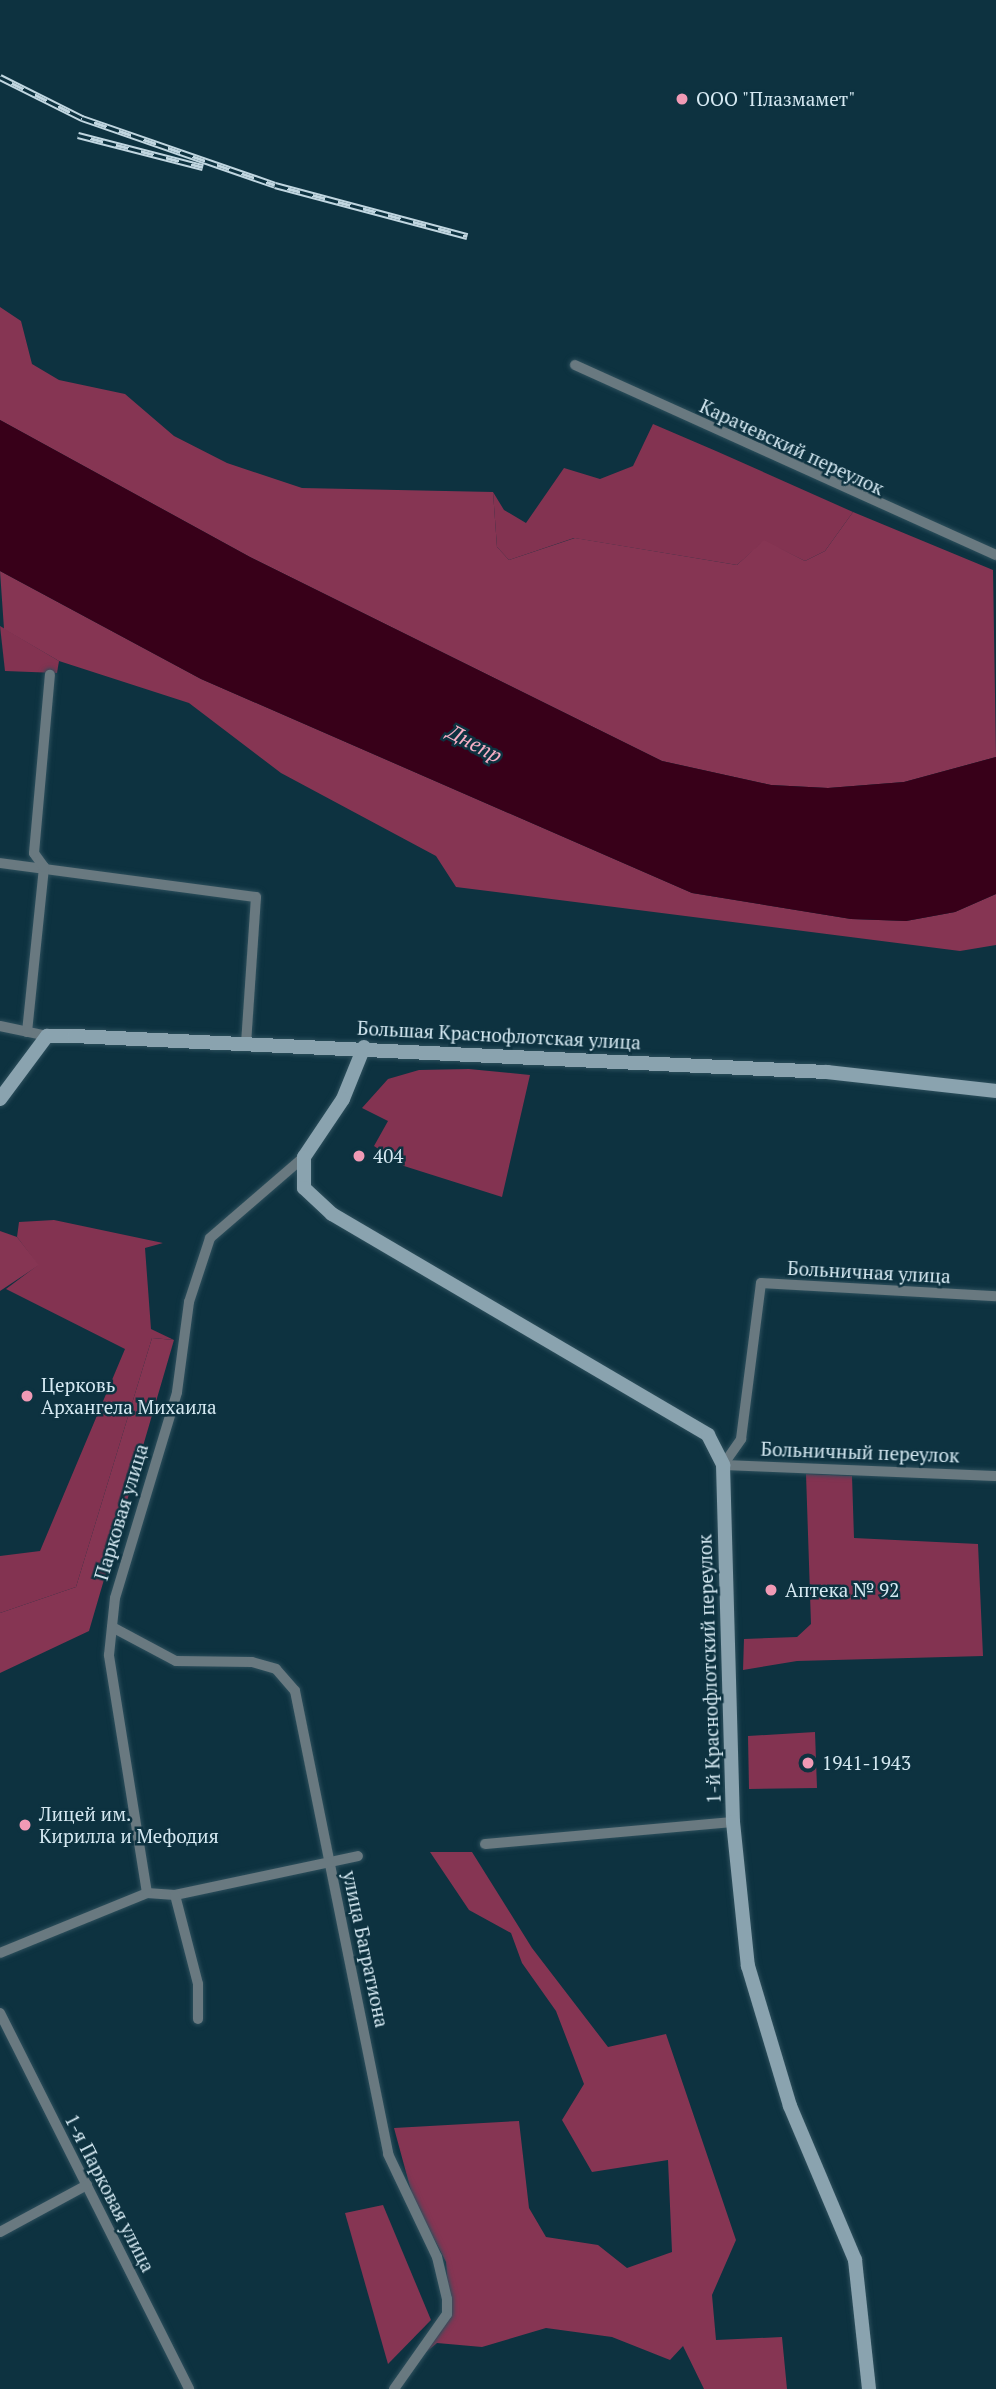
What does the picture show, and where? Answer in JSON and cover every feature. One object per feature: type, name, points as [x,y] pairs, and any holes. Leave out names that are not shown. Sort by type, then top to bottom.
[{"type":"street","name":"Карачевский переулок","points":[[575,365],[996,555]]},
{"type":"street","points":[[27,1032],[44,867],[34,853],[50,675]]},
{"type":"street","points":[[0,863],[256,897],[246,1042]]},
{"type":"street","name":"Большая Краснофлотская улица","points":[[0,1026],[47,1036],[364,1047],[827,1072],[996,1091]]},
{"type":"street","points":[[0,1099],[47,1036]]},
{"type":"street","name":"Парковая улица","points":[[147,1893],[109,1656],[112,1627],[177,1392],[202,1256],[210,1238],[304,1157],[343,1099],[364,1047]]},
{"type":"street","name":"1-й Краснофлотский переулок","points":[[304,1157],[304,1188],[332,1214],[670,1410],[708,1435],[723,1465],[733,1822],[759,2016],[855,2260],[869,2389]]},
{"type":"street","name":"Больничная улица","points":[[723,1465],[741,1439],[761,1283],[996,1296]]},
{"type":"street","name":"Больничный переулок","points":[[723,1465],[996,1476]]},
{"type":"street","name":"улица Багратиона","points":[[112,1627],[176,1661],[252,1662],[276,1669],[295,1691],[388,2154],[437,2257],[446,2299],[446,2314],[394,2389]]},
{"type":"street","points":[[485,1844],[733,1822]]},
{"type":"street","points":[[0,1953],[147,1893],[175,1895],[358,1856]]},
{"type":"street","points":[[175,1895],[198,1984],[198,2019]]},
{"type":"street","name":"1-я Парковая улица","points":[[0,2013],[189,2389]]},
{"type":"street","points":[[0,2232],[87,2185]]},
{"type":"shaded area","points":[[0,307],[21,321],[32,364],[59,380],[125,394],[174,436],[227,463],[302,488],[493,492],[497,547],[509,560],[575,538],[737,565],[764,540],[805,561],[825,551],[853,512],[993,570],[996,757],[904,782],[828,788],[771,785],[662,761],[250,557],[0,420]]},
{"type":"shaded area","points":[[653,424],[853,512],[825,551],[805,561],[764,541],[737,565],[574,538],[509,560],[497,547],[493,492],[504,510],[526,523],[564,468],[600,479],[633,466]]},
{"type":"shaded area","points":[[0,571],[201,679],[692,893],[851,919],[906,921],[955,912],[996,894],[996,945],[960,951],[456,887],[436,856],[281,773],[189,703],[59,661],[4,629]]},
{"type":"shaded area","points":[[0,626],[59,661],[57,673],[5,671]]},
{"type":"shaded area","points":[[469,1069],[530,1075],[502,1197],[404,1166],[374,1146],[388,1121],[362,1108],[388,1079],[419,1070]]},
{"type":"shaded area","points":[[54,1220],[163,1243],[145,1248],[151,1329],[174,1340],[152,1338],[76,1587],[0,1613],[0,1556],[40,1551],[125,1349],[6,1289],[38,1265],[17,1237],[19,1222]]},
{"type":"shaded area","points":[[0,1231],[17,1237],[39,1265],[0,1291]]},
{"type":"shaded area","points":[[152,1338],[174,1340],[89,1631],[0,1673],[0,1613],[76,1587]]},
{"type":"shaded area","points":[[806,1474],[852,1476],[854,1538],[978,1544],[983,1656],[797,1661],[743,1670],[744,1639],[797,1637],[811,1624]]},
{"type":"shaded area","points":[[815,1732],[817,1788],[749,1789],[748,1736]]},
{"type":"shaded area","points":[[430,1852],[472,1852],[532,1948],[608,2047],[666,2034],[736,2240],[712,2295],[716,2340],[782,2337],[787,2389],[704,2389],[683,2346],[670,2360],[612,2337],[546,2328],[482,2347],[437,2343],[418,2359],[450,2317],[446,2262],[413,2198],[394,2128],[519,2121],[529,2208],[546,2237],[598,2245],[627,2268],[672,2252],[668,2160],[592,2172],[562,2120],[584,2084],[556,2011],[522,1963],[511,1933],[469,1910]]},
{"type":"shaded area","points":[[383,2205],[431,2320],[388,2364],[345,2213]]},
{"type":"water","name":"Днепр","points":[[0,420],[250,557],[662,761],[771,785],[828,788],[904,782],[996,757],[996,894],[955,912],[906,921],[851,919],[692,893],[201,679],[0,571]]},
{"type":"railway","points":[[0,77],[82,118],[275,185],[467,236]]},
{"type":"railway","points":[[78,135],[203,167]]},
{"type":"place","name":"ООО \"Плазмамет\"","points":[[682,99]]},
{"type":"place","name":"404","points":[[359,1156]]},
{"type":"place","name":"Церковь Архангела Михаила","points":[[27,1396]]},
{"type":"place","name":"Аптека № 92","points":[[771,1590]]},
{"type":"place","name":"1941-1943","points":[[808,1763]]},
{"type":"place","name":"Лицей им. Кирилла и Мефодия","points":[[25,1825]]}]
